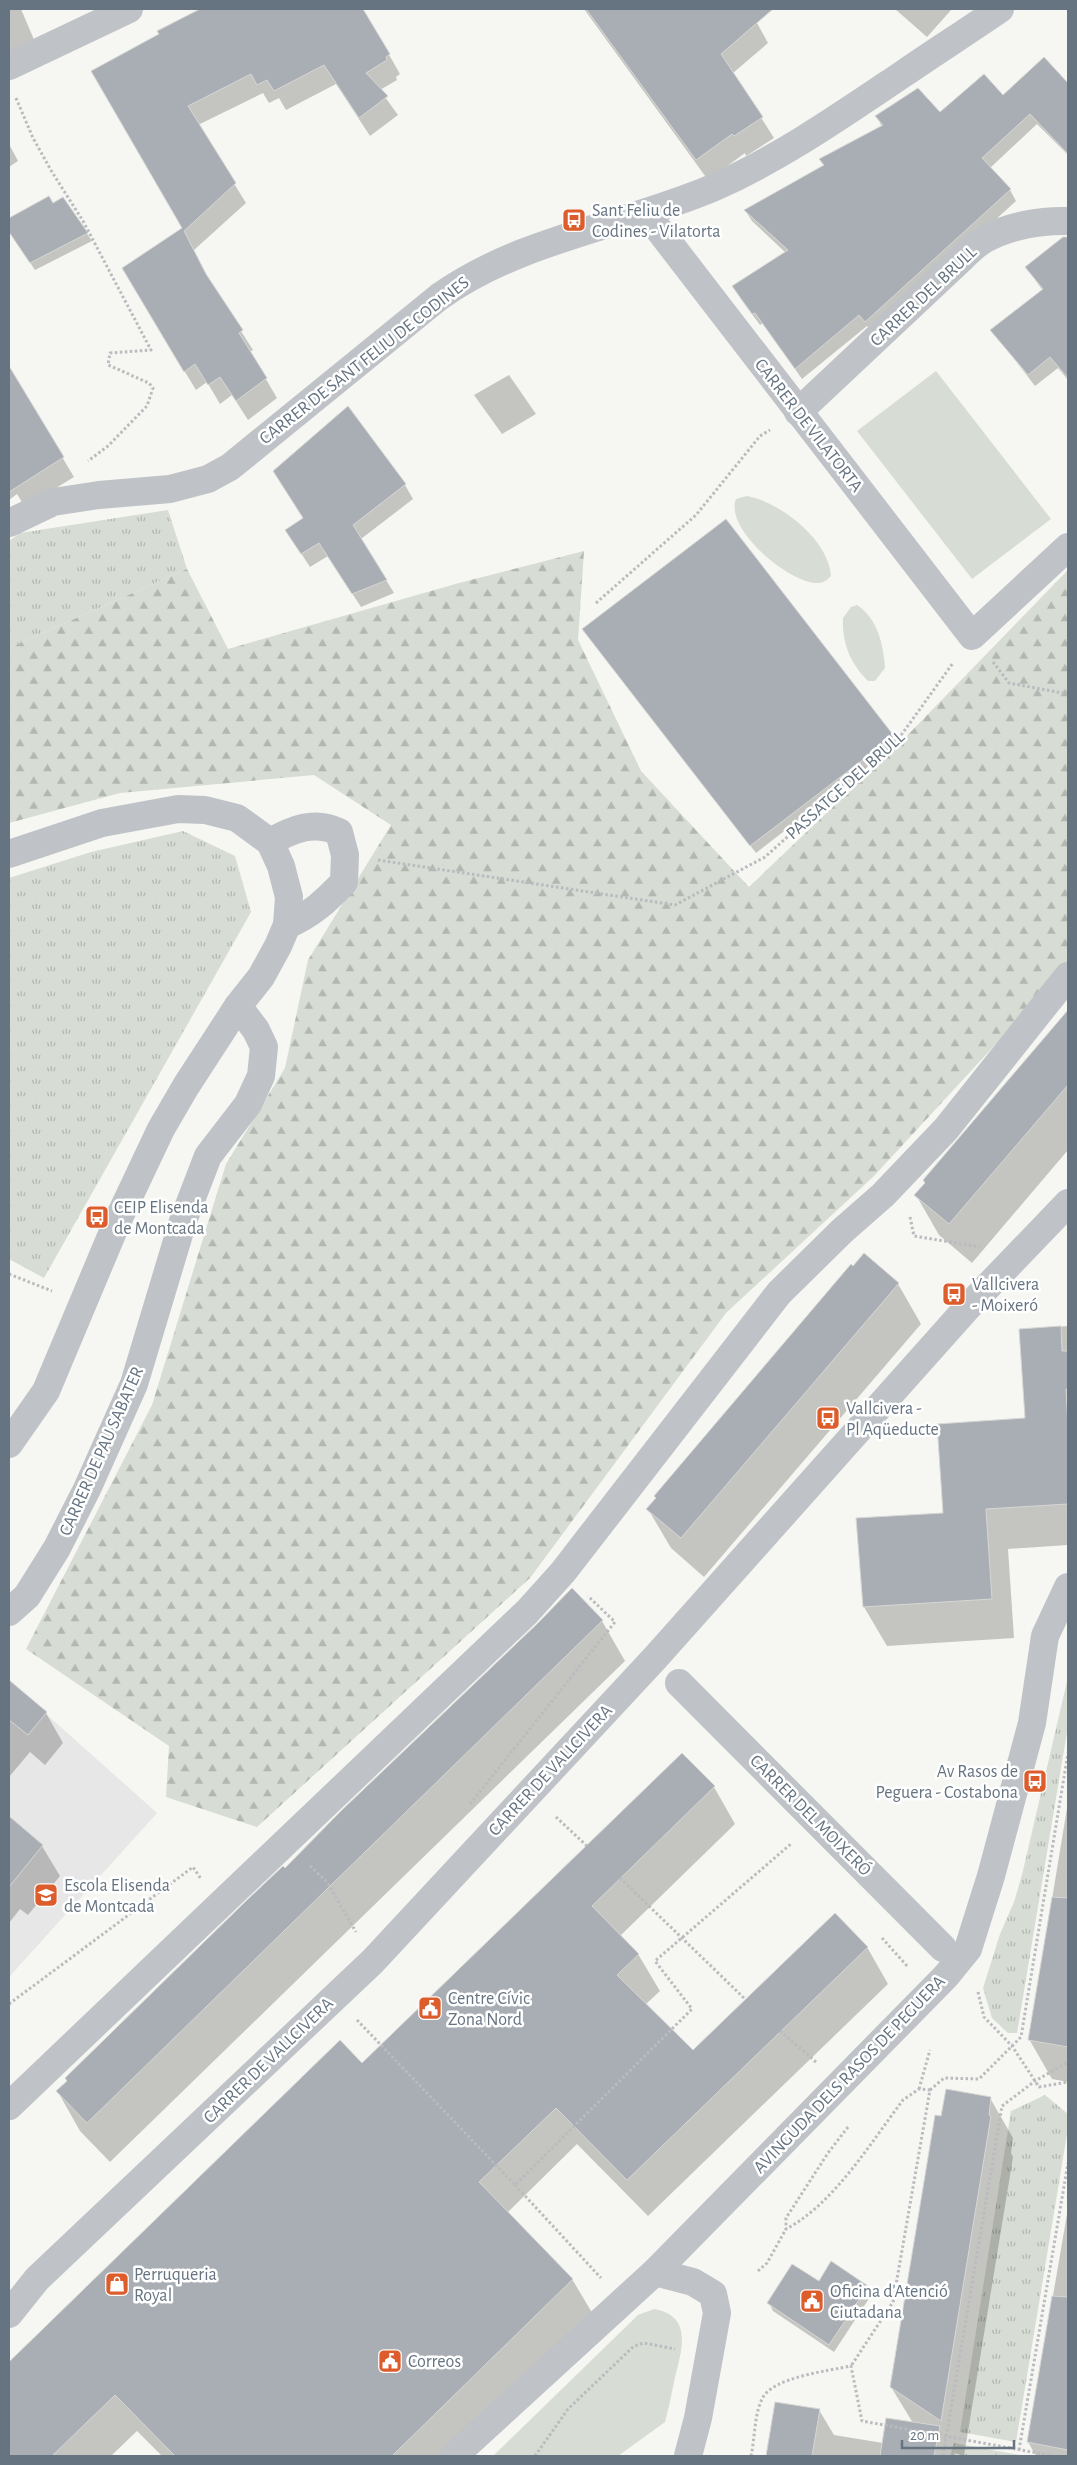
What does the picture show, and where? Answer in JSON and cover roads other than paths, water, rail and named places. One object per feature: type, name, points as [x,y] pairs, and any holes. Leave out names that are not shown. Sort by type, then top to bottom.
[{"type":"street","points":[[9,66],[129,9]]},
{"type":"street","name":"CARRER DE SANT FELIU DE CODINES","points":[[9,523],[53,502],[98,494],[170,489],[208,478],[230,468],[439,297],[466,278],[495,263],[646,213],[714,187],[761,165],[805,139],[1000,9]]},
{"type":"street","name":"CARRER DE VILATORTA","points":[[646,213],[972,636],[1068,547]]},
{"type":"street","name":"CARRER DEL BRULL","points":[[798,412],[984,239],[1011,229],[1049,220],[1068,221]]},
{"type":"street","points":[[9,854],[102,823],[178,809],[205,810],[238,818],[270,842],[281,866],[288,897],[287,925],[278,946],[261,977],[238,1006],[186,1086],[162,1129],[117,1222],[46,1391],[9,1444]]},
{"type":"street","points":[[270,842],[289,831],[310,826],[326,826],[339,832],[345,855],[344,882],[314,911],[287,925]]},
{"type":"street","points":[[9,2106],[526,1612],[563,1572],[779,1293],[902,1175],[946,1129],[1068,976]]},
{"type":"street","name":"CARRER DE PAU SABATER","points":[[9,1612],[27,1596],[57,1548],[87,1488],[134,1384],[183,1221],[208,1156],[248,1104],[261,1076],[264,1047],[256,1030],[238,1006]]},
{"type":"street","name":"CARRER DE VALLCIVERA","points":[[9,2314],[37,2280],[373,1961],[655,1658],[968,1307],[1068,1203]]},
{"type":"street","name":"AVINGUDA DELS RASOS DE PEGUERA","points":[[454,2456],[655,2272],[946,1976],[968,1949],[992,1876],[1032,1723],[1045,1636],[1068,1587]]},
{"type":"street","name":"CARRER DEL MOIXERÓ","points":[[679,1682],[944,1948]]},
{"type":"street","points":[[655,2272],[693,2282],[713,2294],[717,2313],[698,2418],[688,2456]]},
{"type":"place","name":"Sant Feliu de Codines - Vilatorta","points":[[574,220]]},
{"type":"place","name":"CEIP Elisenda de Montcada","points":[[97,1217]]},
{"type":"place","name":"Vallcivera - Moixeró","points":[[954,1294]]},
{"type":"place","name":"Vallcivera - Pl Aqüeducte","points":[[828,1418]]},
{"type":"place","name":"Av Rasos de Peguera - Costabona","points":[[1035,1781]]},
{"type":"place","name":"Escola Elisenda de Montcada","points":[[46,1895]]},
{"type":"place","name":"Centre Cívic Zona Nord","points":[[430,2008]]},
{"type":"place","name":"Perruqueria Royal","points":[[117,2284]]},
{"type":"place","name":"Oficina d'Atenció Ciutadana","points":[[812,2301]]},
{"type":"place","name":"Correos","points":[[390,2361]]}]
